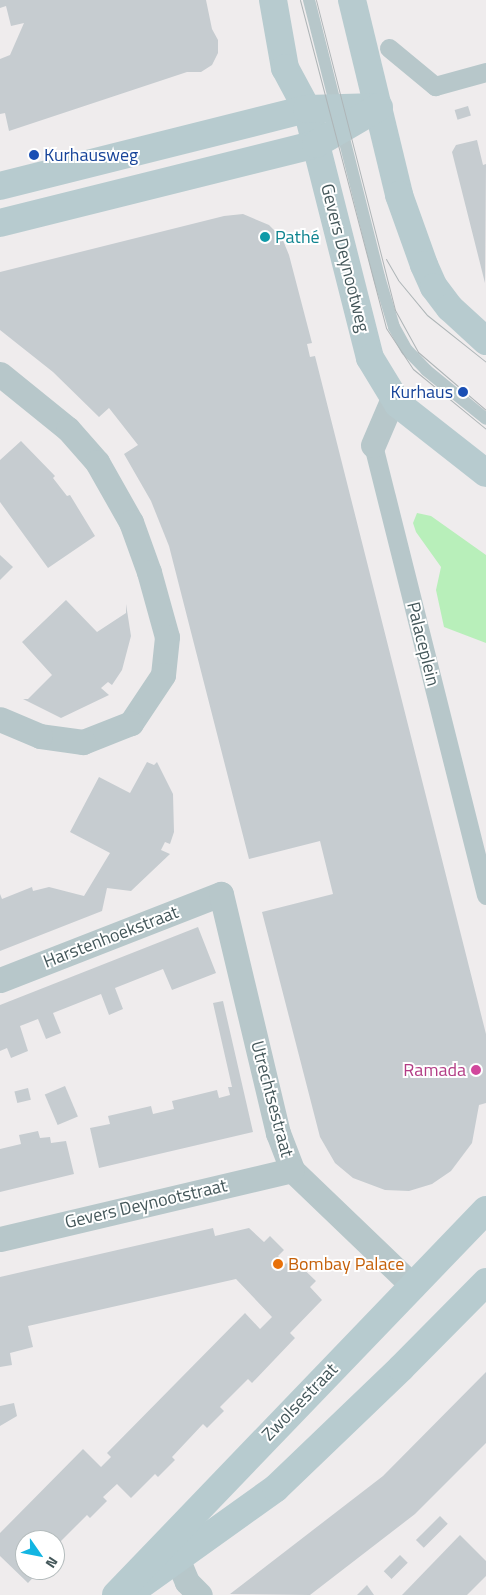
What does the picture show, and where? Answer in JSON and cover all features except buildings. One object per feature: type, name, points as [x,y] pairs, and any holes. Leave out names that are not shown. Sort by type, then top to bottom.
[{"type":"main road","name":"Gevers Deynootweg","points":[[273,0],[285,68],[307,109],[370,358],[394,396],[412,416],[486,473]]},
{"type":"main road","points":[[352,0],[400,195],[430,280],[450,308],[486,341]]},
{"type":"main road","points":[[0,223],[316,144],[338,119],[379,107]]},
{"type":"main road","points":[[0,186],[307,109],[338,119]]},
{"type":"main road","name":"Zwolsestraat","points":[[126,1595],[174,1549],[413,1286],[486,1210]]},
{"type":"main road","name":"Zwolsestraat","points":[[116,1595],[174,1549],[276,1488],[401,1368],[486,1282]]},
{"type":"street","points":[[389,48],[435,86],[486,72]]},
{"type":"street","points":[[0,374],[68,429],[97,462],[134,531],[150,572],[167,637],[163,675],[131,723],[82,742],[40,736],[0,718]]},
{"type":"street","name":"Palaceplein","points":[[394,396],[373,445],[486,895]]},
{"type":"street","name":"Harstenhoekstraat","points":[[0,980],[221,894]]},
{"type":"street","name":"Utrechtsestraat","points":[[221,894],[278,1133],[292,1170],[413,1286]]},
{"type":"street","name":"Gevers Deynootstraat","points":[[0,1239],[292,1170]]},
{"type":"street","points":[[174,1549],[187,1582],[200,1595]]},
{"type":"lane","name":"Gevers Deynootweg","points":[[309,0],[338,119],[394,327],[407,350],[426,370],[486,419]]},
{"type":"green space","points":[[417,513],[431,516],[486,555],[486,643],[444,627],[436,590],[441,567],[416,532],[413,523]]},
{"type":"tram line","points":[[300,0],[386,328],[413,369],[486,429]]},
{"type":"tram line","points":[[316,0],[395,310],[418,352],[486,410]]},
{"type":"tram line","points":[[386,259],[398,280],[427,315],[486,362]]},
{"type":"place","name":"Kurhausweg","points":[[34,155]]},
{"type":"place","name":"Pathé","points":[[265,237]]},
{"type":"place","name":"Kurhaus","points":[[463,392]]},
{"type":"place","name":"Ramada","points":[[476,1070]]},
{"type":"place","name":"Bombay Palace","points":[[278,1264]]}]
